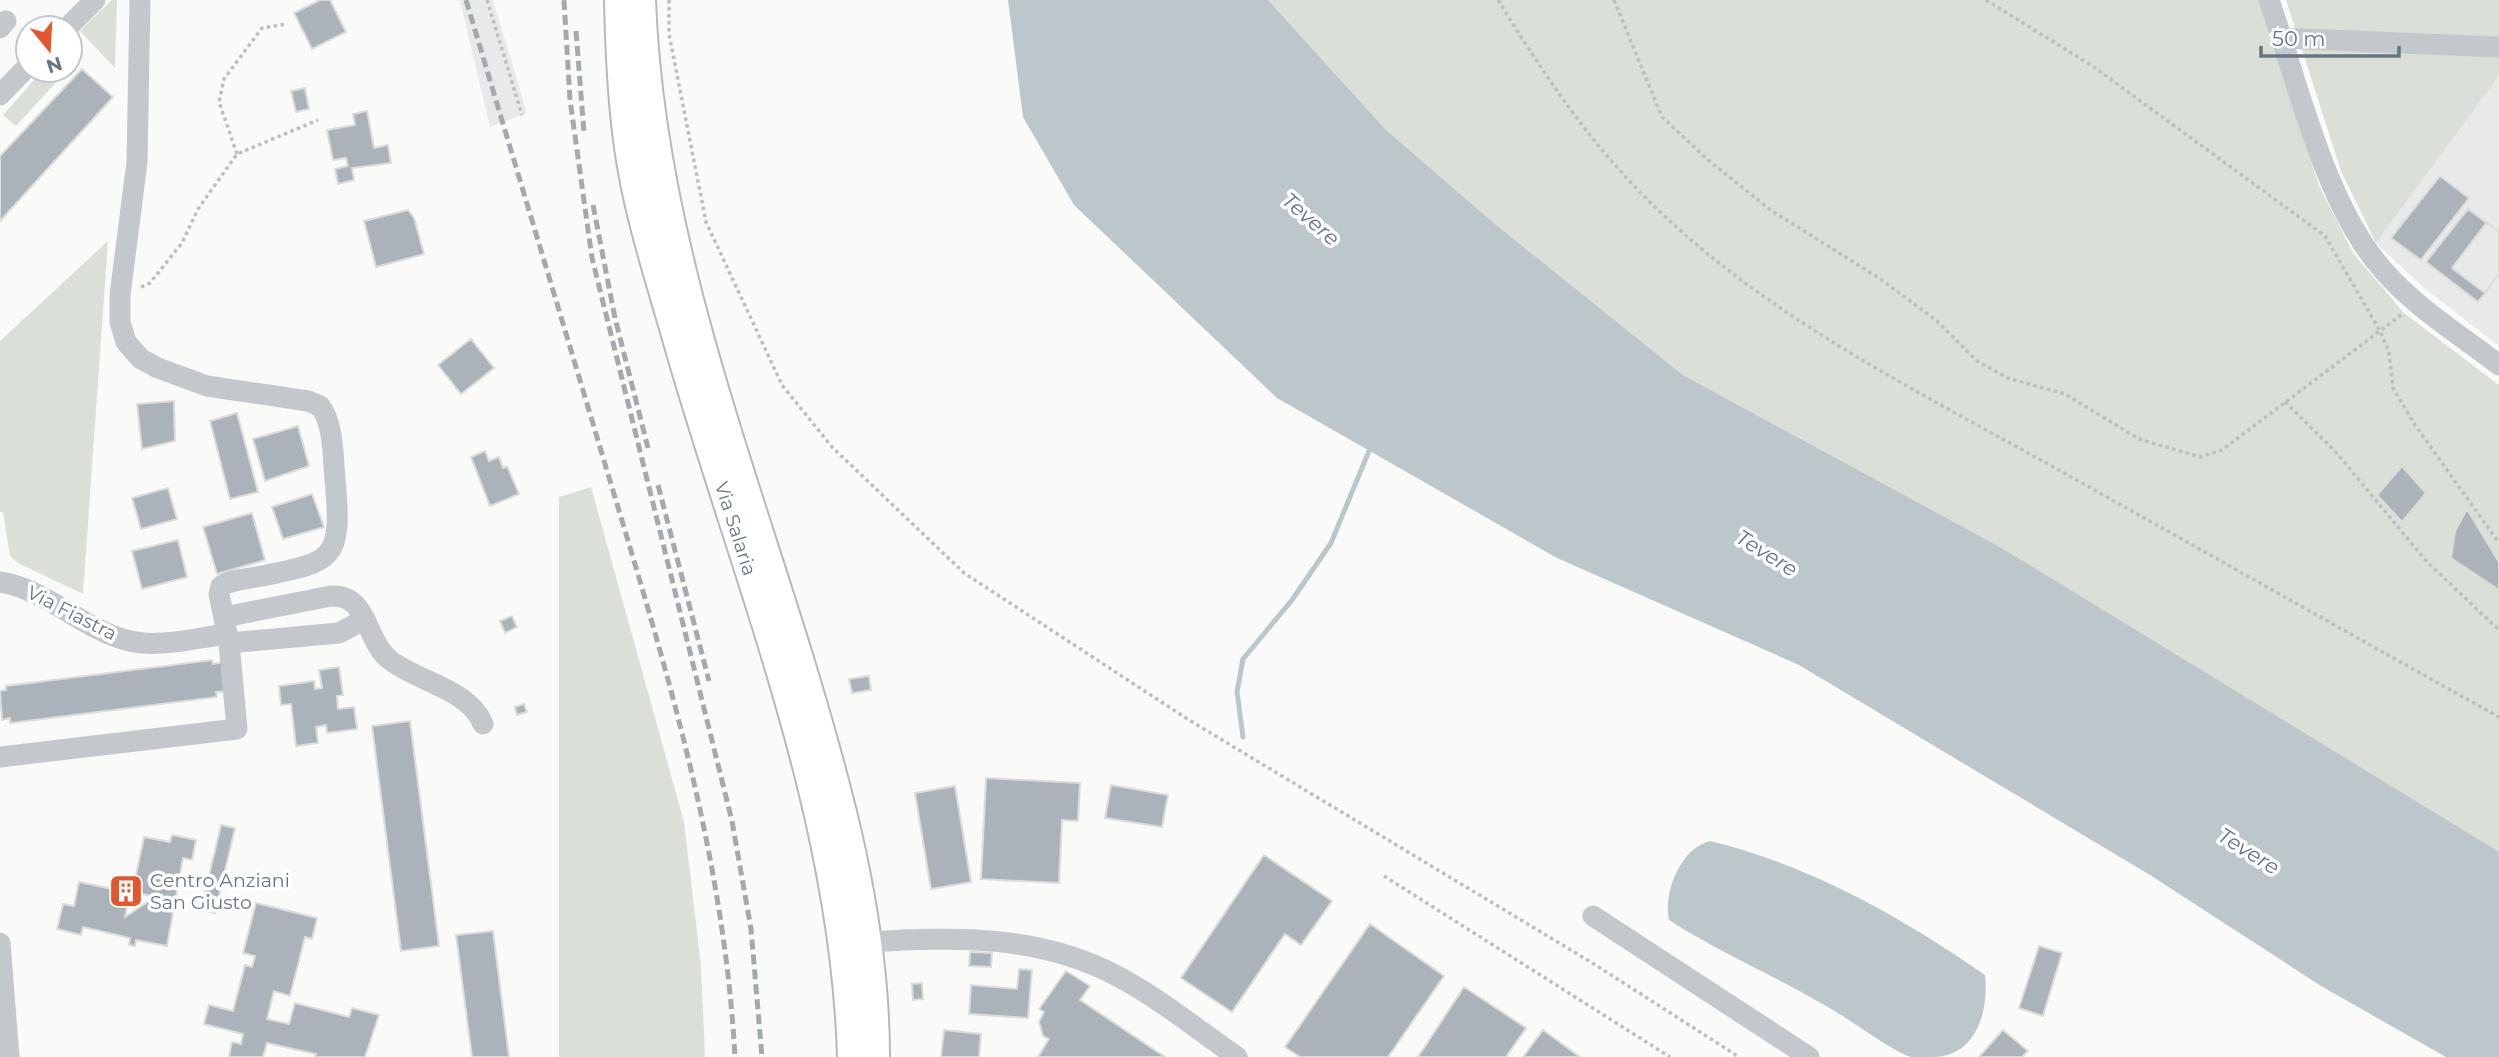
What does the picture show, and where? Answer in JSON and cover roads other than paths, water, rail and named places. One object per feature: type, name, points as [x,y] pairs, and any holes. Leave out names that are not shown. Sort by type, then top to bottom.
[{"type":"main road","name":"Via Salaria","points":[[619,0],[623,93],[629,148],[640,200],[694,398],[816,801],[840,916],[849,992],[852,1057]]},
{"type":"main road","name":"Via Salaria","points":[[641,0],[646,92],[668,220],[833,776],[853,861],[867,942],[875,1057]]},
{"type":"street","points":[[82,14],[96,0]]},
{"type":"street","points":[[0,757],[237,729],[227,631],[219,590],[225,584],[310,566],[334,548],[337,538],[336,488],[325,415],[315,403],[218,389],[169,373],[141,359],[124,336],[120,295],[137,162],[140,0]]},
{"type":"street","points":[[2269,0],[2337,200],[2382,269],[2417,303],[2499,365]]},
{"type":"street","points":[[2282,38],[2499,47]]},
{"type":"street","points":[[0,95],[14,80]]},
{"type":"street","name":"Via Fiastra","points":[[0,582],[27,590],[102,631],[126,640],[150,644],[227,631],[338,596],[352,600],[387,658],[472,704],[484,724]]},
{"type":"street","points":[[227,631],[339,633],[365,620]]},
{"type":"street","points":[[1593,916],[1809,1057]]},
{"type":"street","points":[[867,942],[973,939],[1030,945],[1059,952],[1128,982],[1237,1057]]},
{"type":"street","points":[[0,943],[9,1057]]},
{"type":"water","name":"Tevere","points":[[1008,0],[1268,0],[1386,130],[1495,224],[1683,375],[2000,547],[2499,852],[2499,1057],[2446,1057],[2321,986],[2150,875],[1799,665],[1557,558],[1277,398],[1074,205],[1023,117]]},
{"type":"water","points":[[1710,841],[1783,864],[1854,895],[1921,933],[1985,975],[1982,1017],[1969,1041],[1947,1055],[1911,1057],[1813,998],[1669,920],[1669,897],[1676,873],[1691,852]]},
{"type":"waterway","points":[[1243,737],[1237,692],[1243,659],[1292,600],[1331,543],[1369,451]]},
{"type":"railway","points":[[466,0],[672,696],[706,838],[719,910],[735,1057]]},
{"type":"railway","points":[[564,0],[570,100],[592,258],[732,821],[751,929],[762,1057]]},
{"type":"railway","points":[[576,31],[584,133]]},
{"type":"railway","points":[[593,205],[615,318],[648,448]]},
{"type":"railway","points":[[658,485],[709,681]]},
{"type":"place","name":"Centro Anziani San Giusto","points":[[126,891]]}]
